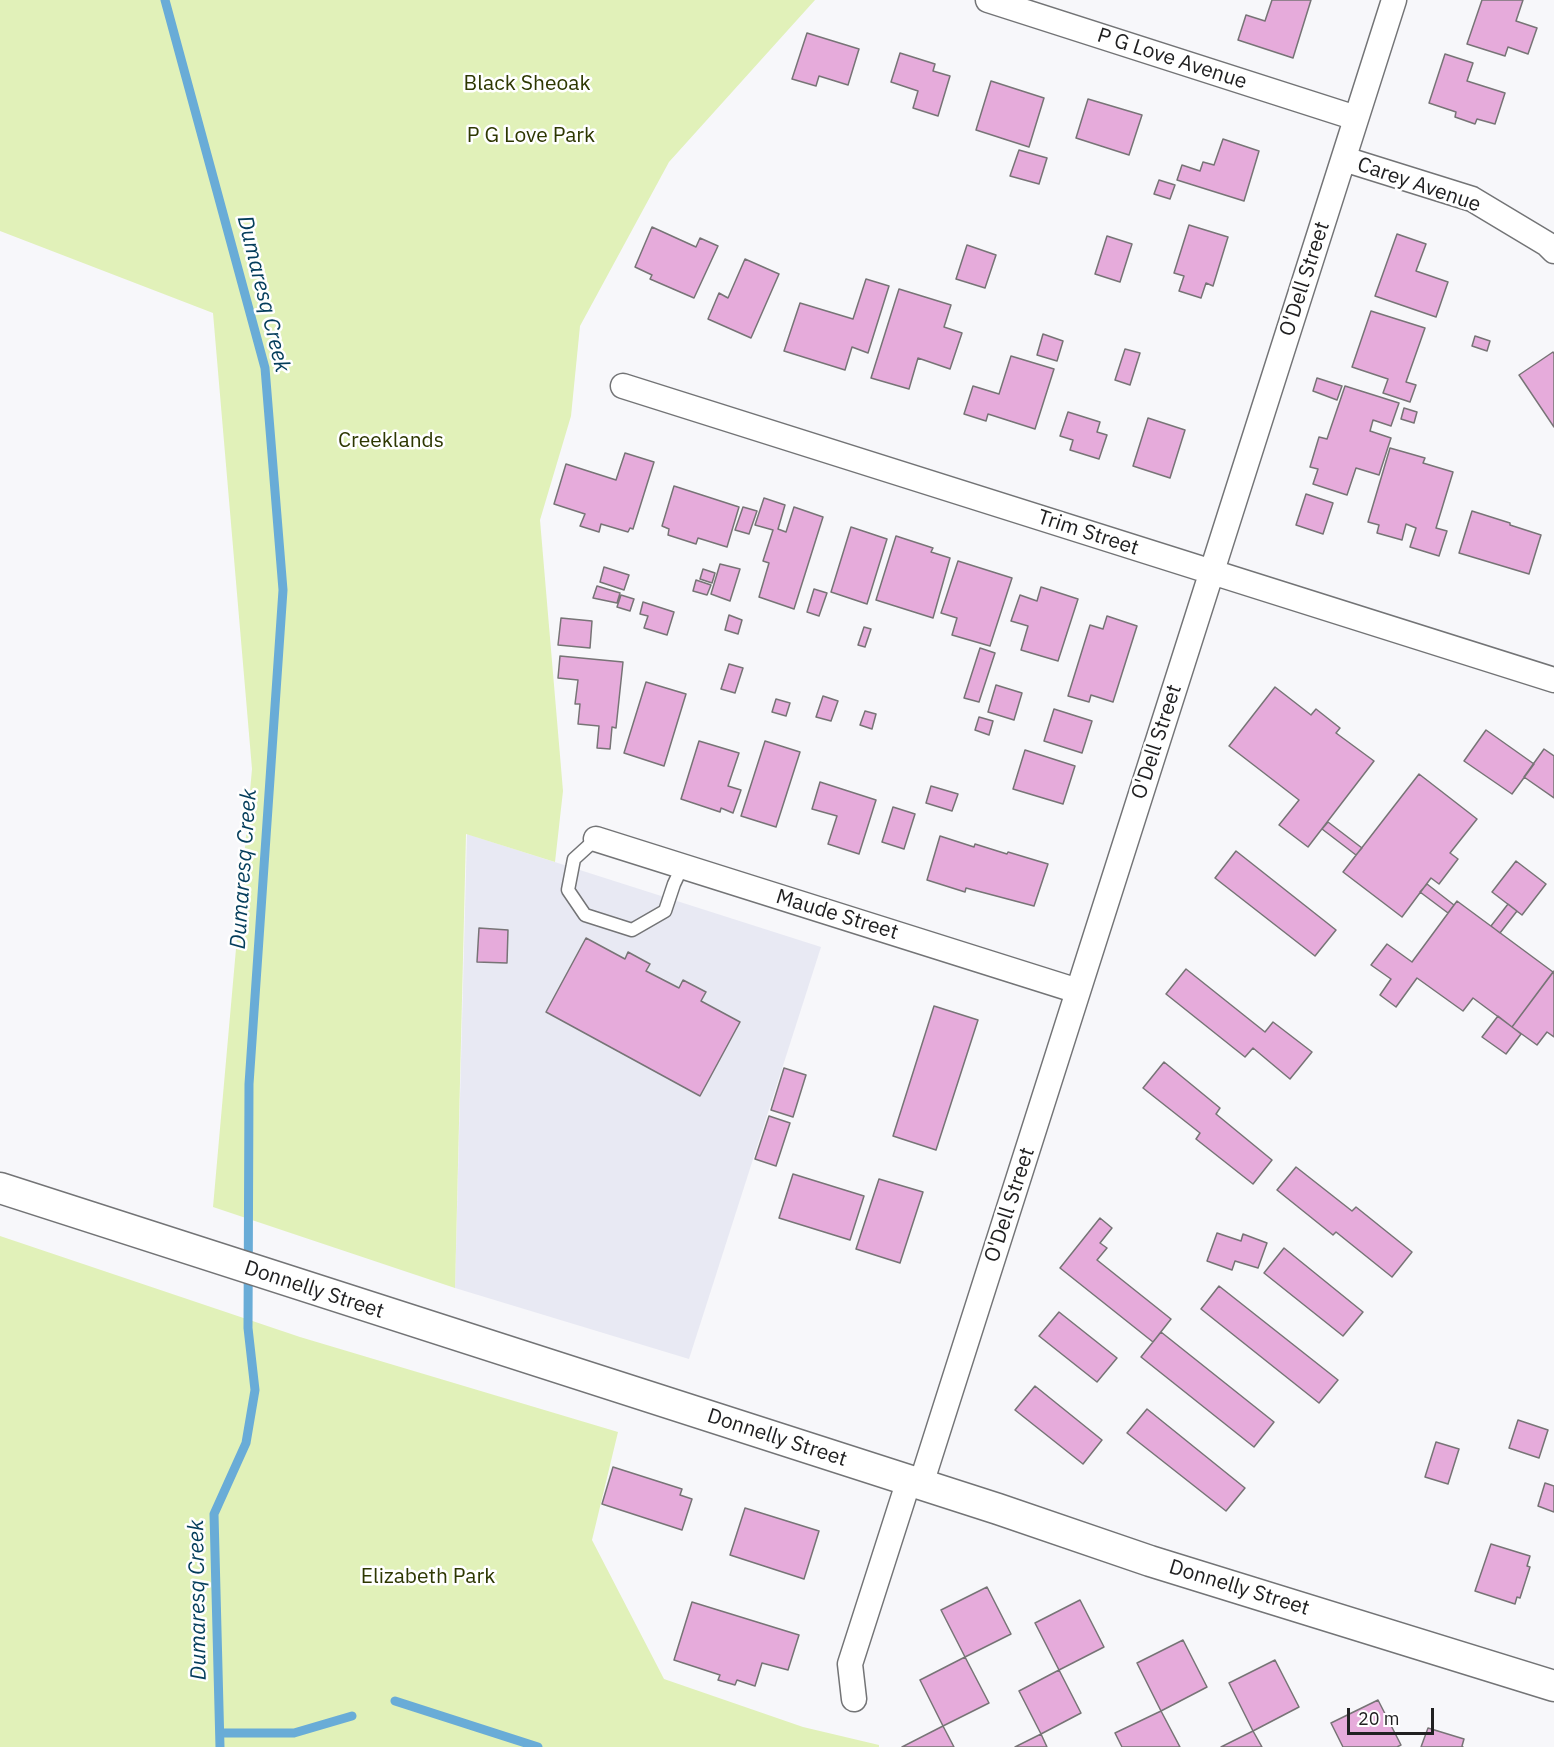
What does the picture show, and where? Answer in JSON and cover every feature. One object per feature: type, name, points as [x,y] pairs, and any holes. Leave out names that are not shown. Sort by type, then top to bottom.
[{"type":"street","name":"P G Love Avenue","points":[[988,0],[1356,118]]},
{"type":"street","name":"O'Dell Street","points":[[854,1699],[850,1664],[915,1482],[1078,991],[1394,0]]},
{"type":"street","name":"Carey Avenue","points":[[1344,159],[1472,199],[1547,244],[1554,251]]},
{"type":"street","name":"Trim Street","points":[[623,386],[1554,680]]},
{"type":"street","name":"Maude Street","points":[[596,839],[1078,991]]},
{"type":"street","name":"Donnelly Street","points":[[0,1188],[915,1482],[1150,1561],[1554,1686]]},
{"type":"lane","points":[[596,839],[574,859],[568,890],[585,915],[632,930],[665,911],[682,867]]},
{"type":"shaded area","points":[[467,834],[821,947],[689,1359],[455,1288]]},
{"type":"green space","name":"Creeklands","points":[[0,0],[815,0],[669,162],[580,326],[571,416],[540,520],[563,791],[555,862],[466,834],[455,1288],[213,1207],[252,769],[213,313],[0,231]]},
{"type":"green space","name":"Elizabeth Park","points":[[0,1236],[300,1337],[618,1432],[592,1540],[664,1679],[803,1727],[879,1745],[879,1747],[0,1747]]},
{"type":"building","points":[[1272,0],[1311,0],[1293,58],[1238,40],[1246,15],[1265,21]]},
{"type":"building","points":[[1482,0],[1523,0],[1516,21],[1537,28],[1528,54],[1508,47],[1505,56],[1467,44]]},
{"type":"building","points":[[807,33],[859,49],[848,85],[819,76],[816,86],[792,79]]},
{"type":"building","points":[[900,53],[935,64],[933,71],[950,76],[938,116],[913,108],[918,91],[891,82]]},
{"type":"building","points":[[1445,54],[1473,63],[1467,81],[1505,93],[1495,124],[1477,119],[1475,124],[1455,117],[1456,112],[1429,103]]},
{"type":"building","points":[[991,81],[1044,98],[1029,147],[976,130]]},
{"type":"building","points":[[1088,99],[1142,115],[1129,155],[1076,138]]},
{"type":"building","points":[[1223,139],[1259,151],[1244,201],[1177,180],[1182,165],[1200,171],[1203,162],[1214,165]]},
{"type":"building","points":[[1019,150],[1047,158],[1039,184],[1010,176]]},
{"type":"building","points":[[1159,180],[1175,185],[1170,199],[1154,194]]},
{"type":"building","points":[[1189,225],[1228,237],[1213,286],[1206,283],[1201,298],[1179,291],[1184,276],[1174,273]]},
{"type":"building","points":[[652,227],[696,247],[700,238],[718,246],[694,298],[650,279],[652,275],[635,267]]},
{"type":"building","points":[[1397,234],[1426,244],[1416,271],[1448,282],[1436,317],[1375,296]]},
{"type":"building","points":[[1107,236],[1132,244],[1120,282],[1095,274]]},
{"type":"building","points":[[967,245],[996,255],[985,288],[956,279]]},
{"type":"building","points":[[745,259],[779,274],[751,338],[708,319],[719,293],[728,298]]},
{"type":"building","points":[[866,279],[889,286],[868,353],[852,347],[845,370],[784,351],[800,303],[853,319]]},
{"type":"building","points":[[899,289],[951,305],[944,327],[962,333],[950,369],[918,358],[909,389],[871,378]]},
{"type":"building","points":[[1371,311],[1425,328],[1406,382],[1416,385],[1410,402],[1383,393],[1388,379],[1352,367]]},
{"type":"building","points":[[1043,334],[1063,341],[1057,361],[1037,355]]},
{"type":"building","points":[[1475,336],[1490,341],[1487,351],[1472,346]]},
{"type":"building","points":[[1125,349],[1140,353],[1130,385],[1115,380]]},
{"type":"building","points":[[1553,352],[1554,354],[1554,427],[1519,375]]},
{"type":"building","points":[[1011,356],[1054,369],[1035,429],[988,414],[986,421],[964,414],[973,386],[999,394]]},
{"type":"building","points":[[1317,378],[1342,386],[1337,400],[1313,391]]},
{"type":"building","points":[[1345,386],[1399,403],[1391,426],[1373,420],[1370,431],[1391,438],[1379,475],[1356,468],[1347,495],[1313,484],[1318,469],[1310,467],[1319,437],[1327,439]]},
{"type":"building","points":[[1404,408],[1417,412],[1414,423],[1401,419]]},
{"type":"building","points":[[1068,412],[1100,422],[1097,432],[1107,435],[1099,459],[1070,450],[1073,440],[1060,436]]},
{"type":"building","points":[[1148,418],[1185,430],[1170,478],[1133,466]]},
{"type":"building","points":[[1390,448],[1425,458],[1423,463],[1453,472],[1436,528],[1447,531],[1439,556],[1410,547],[1416,528],[1406,524],[1402,540],[1377,533],[1379,525],[1368,522]]},
{"type":"building","points":[[625,453],[654,462],[633,529],[630,528],[628,532],[601,524],[599,532],[580,526],[585,514],[554,504],[566,464],[616,480]]},
{"type":"building","points":[[674,486],[739,507],[727,547],[698,538],[696,544],[668,535],[669,529],[662,526]]},
{"type":"building","points":[[1306,494],[1333,503],[1323,534],[1296,525]]},
{"type":"building","points":[[764,498],[785,505],[778,529],[786,532],[794,507],[823,517],[794,609],[759,597],[769,563],[763,561],[773,530],[755,525]]},
{"type":"building","points":[[743,507],[757,511],[749,534],[735,530]]},
{"type":"building","points":[[1472,511],[1541,535],[1529,574],[1459,553]]},
{"type":"building","points":[[851,527],[887,539],[867,604],[831,592]]},
{"type":"building","points":[[896,536],[933,548],[931,552],[950,558],[933,618],[876,600]]},
{"type":"building","points":[[958,561],[1012,578],[990,646],[952,635],[957,618],[941,613]]},
{"type":"building","points":[[720,564],[740,569],[730,601],[711,594]]},
{"type":"building","points":[[604,567],[629,575],[624,590],[600,582]]},
{"type":"building","points":[[703,569],[715,573],[712,583],[700,579]]},
{"type":"building","points":[[696,580],[711,585],[707,595],[693,591]]},
{"type":"building","points":[[597,586],[620,593],[617,603],[593,598]]},
{"type":"building","points":[[1041,587],[1078,599],[1058,661],[1021,650],[1028,626],[1011,621],[1020,595],[1037,601]]},
{"type":"building","points":[[814,589],[827,593],[819,616],[807,612]]},
{"type":"building","points":[[621,595],[634,599],[630,611],[617,607]]},
{"type":"building","points":[[643,602],[674,612],[667,635],[644,628],[648,616],[640,614]]},
{"type":"building","points":[[729,615],[742,620],[738,634],[725,630]]},
{"type":"building","points":[[1107,616],[1137,626],[1113,702],[1091,695],[1089,702],[1068,696],[1090,625],[1103,629]]},
{"type":"building","points":[[561,618],[592,621],[590,648],[558,645]]},
{"type":"building","points":[[864,627],[871,629],[865,647],[858,645]]},
{"type":"building","points":[[980,648],[995,653],[979,702],[964,698]]},
{"type":"building","points":[[560,656],[623,662],[616,728],[612,727],[610,749],[597,748],[599,726],[578,724],[580,704],[575,704],[578,680],[558,678]]},
{"type":"building","points":[[729,664],[743,668],[735,693],[721,689]]},
{"type":"building","points":[[646,682],[686,694],[664,766],[624,753]]},
{"type":"building","points":[[996,685],[1022,693],[1014,720],[988,712]]},
{"type":"building","points":[[1275,687],[1311,715],[1316,709],[1340,728],[1336,733],[1374,761],[1308,847],[1279,825],[1299,800],[1229,746]]},
{"type":"building","points":[[823,696],[838,701],[831,721],[816,717]]},
{"type":"building","points":[[776,699],[790,703],[786,716],[772,712]]},
{"type":"building","points":[[1054,709],[1092,721],[1082,753],[1044,741]]},
{"type":"building","points":[[865,711],[876,714],[872,729],[860,725]]},
{"type":"building","points":[[979,717],[993,721],[989,735],[975,730]]},
{"type":"building","points":[[1486,730],[1534,764],[1512,794],[1464,761]]},
{"type":"building","points":[[699,741],[739,753],[728,786],[741,790],[733,813],[721,808],[720,812],[681,799]]},
{"type":"building","points":[[765,741],[800,752],[776,827],[741,816]]},
{"type":"building","points":[[1544,749],[1554,756],[1554,798],[1524,777]]},
{"type":"building","points":[[1025,750],[1075,766],[1063,804],[1013,789]]},
{"type":"building","points":[[1419,774],[1477,819],[1450,853],[1458,859],[1439,884],[1431,878],[1402,917],[1343,872]]},
{"type":"building","points":[[820,782],[876,800],[859,854],[828,844],[837,816],[812,809]]},
{"type":"building","points":[[931,786],[958,794],[952,811],[926,803]]},
{"type":"building","points":[[893,807],[915,814],[904,849],[882,842]]},
{"type":"building","points":[[1328,822],[1362,848],[1356,855],[1322,829]]},
{"type":"building","points":[[940,836],[974,847],[975,844],[1048,864],[1034,906],[966,888],[965,892],[927,880]]},
{"type":"building","points":[[1236,851],[1336,930],[1315,956],[1215,878]]},
{"type":"building","points":[[1516,861],[1546,884],[1522,915],[1492,892]]},
{"type":"building","points":[[1427,884],[1454,905],[1448,913],[1420,892]]},
{"type":"building","points":[[1457,901],[1553,972],[1512,1027],[1473,998],[1463,1011],[1417,978],[1396,1007],[1380,995],[1391,979],[1371,965],[1387,944],[1412,962]]},
{"type":"building","points":[[1508,904],[1517,911],[1500,933],[1491,926]]},
{"type":"building","points":[[479,928],[508,930],[507,963],[477,962]]},
{"type":"building","points":[[586,938],[625,959],[628,952],[650,964],[646,971],[679,988],[683,980],[706,992],[701,1001],[740,1022],[700,1096],[546,1012]]},
{"type":"building","points":[[1186,969],[1265,1032],[1273,1022],[1312,1052],[1290,1079],[1253,1048],[1245,1057],[1166,994]]},
{"type":"building","points":[[1554,971],[1554,1037],[1547,1032],[1537,1045],[1512,1027]]},
{"type":"building","points":[[934,1006],[978,1020],[936,1150],[893,1136]]},
{"type":"building","points":[[1498,1016],[1521,1034],[1506,1054],[1482,1037]]},
{"type":"building","points":[[1164,1062],[1220,1108],[1216,1114],[1272,1160],[1253,1184],[1196,1139],[1200,1133],[1143,1088]]},
{"type":"building","points":[[784,1068],[806,1075],[793,1117],[771,1110]]},
{"type":"building","points":[[769,1116],[790,1123],[776,1166],[755,1159]]},
{"type":"building","points":[[1296,1167],[1352,1211],[1356,1207],[1412,1252],[1392,1277],[1336,1232],[1333,1235],[1277,1190]]},
{"type":"building","points":[[793,1174],[864,1196],[850,1240],[779,1218]]},
{"type":"building","points":[[879,1179],[923,1192],[900,1263],[856,1249]]},
{"type":"building","points":[[1100,1218],[1112,1228],[1100,1243],[1107,1248],[1097,1260],[1171,1319],[1153,1342],[1060,1268]]},
{"type":"building","points":[[1217,1233],[1241,1241],[1243,1234],[1267,1243],[1258,1268],[1235,1261],[1232,1270],[1207,1261]]},
{"type":"building","points":[[1284,1248],[1363,1312],[1343,1336],[1264,1273]]},
{"type":"building","points":[[1219,1286],[1338,1380],[1319,1403],[1201,1309]]},
{"type":"building","points":[[1059,1312],[1117,1358],[1097,1382],[1039,1336]]},
{"type":"building","points":[[1161,1332],[1274,1422],[1254,1447],[1141,1357]]},
{"type":"building","points":[[1035,1386],[1102,1440],[1083,1464],[1015,1410]]},
{"type":"building","points":[[1147,1409],[1245,1488],[1226,1511],[1127,1433]]},
{"type":"building","points":[[1518,1420],[1548,1430],[1539,1458],[1509,1448]]},
{"type":"building","points":[[1436,1442],[1459,1449],[1448,1484],[1425,1477]]},
{"type":"building","points":[[613,1467],[682,1489],[680,1495],[692,1499],[682,1530],[602,1504]]},
{"type":"building","points":[[1545,1483],[1554,1486],[1554,1512],[1538,1506]]},
{"type":"building","points":[[745,1508],[819,1531],[804,1579],[730,1555]]},
{"type":"building","points":[[1491,1544],[1530,1556],[1527,1566],[1530,1567],[1520,1598],[1517,1597],[1515,1604],[1475,1591]]},
{"type":"building","points":[[987,1587],[1011,1634],[965,1657],[941,1610]]},
{"type":"building","points":[[1080,1600],[1104,1647],[1059,1670],[1035,1623]]},
{"type":"building","points":[[692,1602],[799,1635],[788,1670],[762,1663],[755,1686],[737,1680],[735,1685],[718,1680],[720,1675],[674,1660]]},
{"type":"building","points":[[1183,1640],[1207,1687],[1161,1711],[1137,1663]]},
{"type":"building","points":[[965,1657],[989,1703],[943,1726],[920,1680]]},
{"type":"building","points":[[1275,1660],[1299,1707],[1253,1731],[1229,1683]]},
{"type":"building","points":[[1059,1670],[1081,1713],[1041,1734],[1019,1691]]},
{"type":"building","points":[[1378,1700],[1401,1745],[1397,1747],[1343,1747],[1331,1723]]},
{"type":"building","points":[[1161,1711],[1180,1747],[1122,1747],[1115,1733]]},
{"type":"building","points":[[943,1726],[954,1747],[902,1747]]},
{"type":"building","points":[[1428,1728],[1464,1739],[1463,1747],[1421,1747]]},
{"type":"building","points":[[1253,1731],[1262,1747],[1221,1747]]},
{"type":"building","points":[[1041,1734],[1047,1747],[1015,1747]]},
{"type":"waterway","name":"Dumaresq Creek","points":[[165,0],[265,368],[283,590],[249,1084],[248,1328],[255,1390],[246,1443],[214,1514],[220,1747]]},
{"type":"waterway","points":[[395,1701],[538,1747]]},
{"type":"waterway","points":[[220,1733],[294,1733],[352,1716]]},
{"type":"park label","name":"Black Sheoak","points":[[527,84]]},
{"type":"park label","name":"P G Love Park","points":[[531,136]]}]
